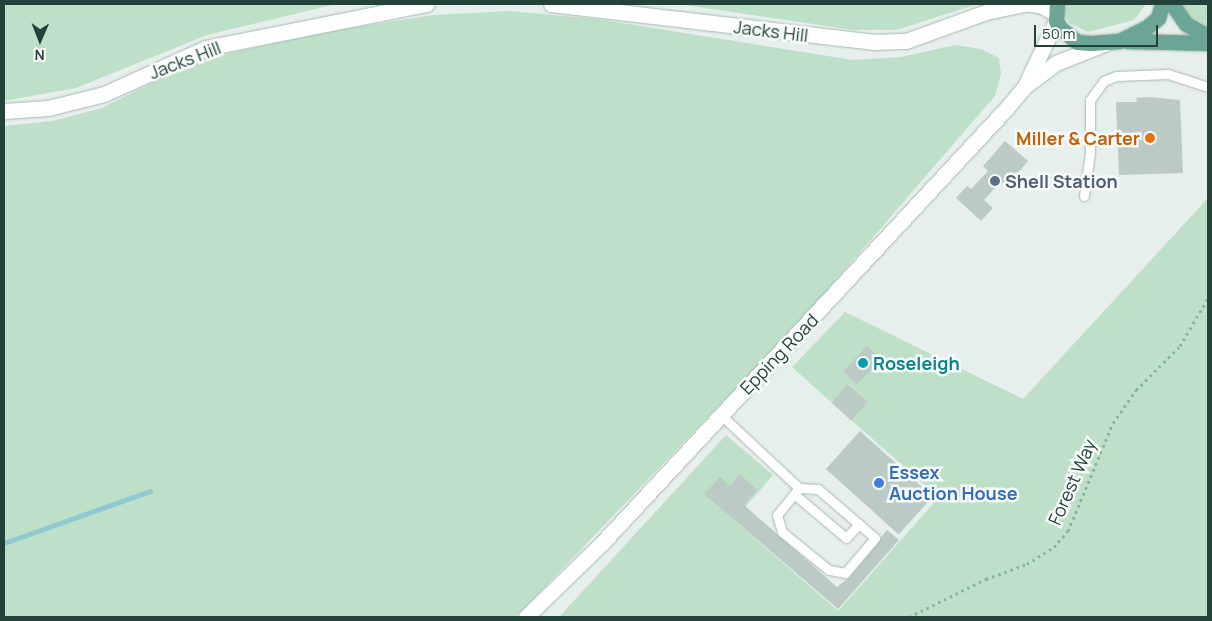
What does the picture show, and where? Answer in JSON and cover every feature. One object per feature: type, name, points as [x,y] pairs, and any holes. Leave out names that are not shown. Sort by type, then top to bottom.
[{"type":"main road","name":"Jacks Hill","points":[[4,111],[48,108],[104,94],[206,48],[427,4]]},
{"type":"main road","name":"Jacks Hill","points":[[551,4],[872,42],[906,41],[986,12]]},
{"type":"main road","points":[[986,12],[1000,4]]},
{"type":"main road","points":[[986,12],[1025,4]]},
{"type":"main road","points":[[1030,4],[1040,5],[1056,13],[1076,42],[1152,39],[1208,43]]},
{"type":"main road","points":[[1113,42],[1158,18],[1162,4]]},
{"type":"main road","points":[[1172,4],[1186,24],[1208,36]]},
{"type":"main road","name":"Epping Road","points":[[1025,86],[1056,13]]},
{"type":"main road","name":"Epping Road","points":[[526,617],[602,543],[946,175],[1025,86],[1056,62],[1113,42]]},
{"type":"lane","points":[[1084,196],[1090,146],[1090,100],[1104,81],[1116,76],[1168,74],[1208,87]]},
{"type":"lane","points":[[721,415],[796,491],[846,538],[859,524]]},
{"type":"lane","points":[[818,489],[876,538],[846,573],[828,570],[782,532],[777,515],[796,491],[818,489]]},
{"type":"path","name":"Forest Way","points":[[909,617],[986,580],[1027,564],[1054,547],[1068,530],[1113,422],[1136,390],[1180,346],[1208,298]]},
{"type":"green space","points":[[4,4],[336,4],[207,35],[76,88],[4,101]]},
{"type":"green space","points":[[678,4],[978,4],[896,30],[854,30]]},
{"type":"green space","points":[[1066,4],[1146,4],[1134,20],[1088,32],[1069,23],[1064,14]]},
{"type":"green space","points":[[1177,4],[1208,4],[1208,31],[1199,26]]},
{"type":"green space","points":[[509,11],[597,19],[853,60],[901,57],[955,45],[981,49],[999,58],[1001,74],[995,96],[805,316],[516,617],[4,617],[4,126],[52,121],[102,108],[158,80],[216,56],[325,32],[433,15]]},
{"type":"green space","points":[[1208,198],[1208,617],[559,617],[726,435],[773,475],[734,520],[838,611],[939,497],[851,420],[868,402],[849,384],[831,402],[792,367],[845,312],[1023,399]]},
{"type":"building","name":"Miller & Carter","points":[[1148,97],[1180,100],[1183,173],[1119,175],[1116,102],[1137,102],[1136,98]]},
{"type":"building","name":"Shell Station","points":[[1005,141],[1028,161],[1006,186],[1000,182],[984,200],[993,208],[981,221],[956,198],[967,186],[971,189],[988,171],[983,166]]},
{"type":"building","name":"Roseleigh","points":[[867,346],[881,359],[857,385],[843,372]]},
{"type":"building","points":[[848,384],[868,402],[851,421],[831,403]]},
{"type":"building","name":"Essex Auction House","points":[[860,431],[933,497],[899,534],[826,469]]},
{"type":"building","points":[[740,474],[757,490],[744,505],[837,587],[850,577],[887,530],[899,540],[838,609],[704,494],[720,477],[730,486]]},
{"type":"waterway","points":[[4,543],[150,491]]},
{"type":"place","name":"Miller & Carter","points":[[1150,138]]},
{"type":"place","name":"Shell Station","points":[[995,181]]},
{"type":"place","name":"Roseleigh","points":[[863,363]]},
{"type":"place","name":"Essex Auction House","points":[[879,483]]}]
